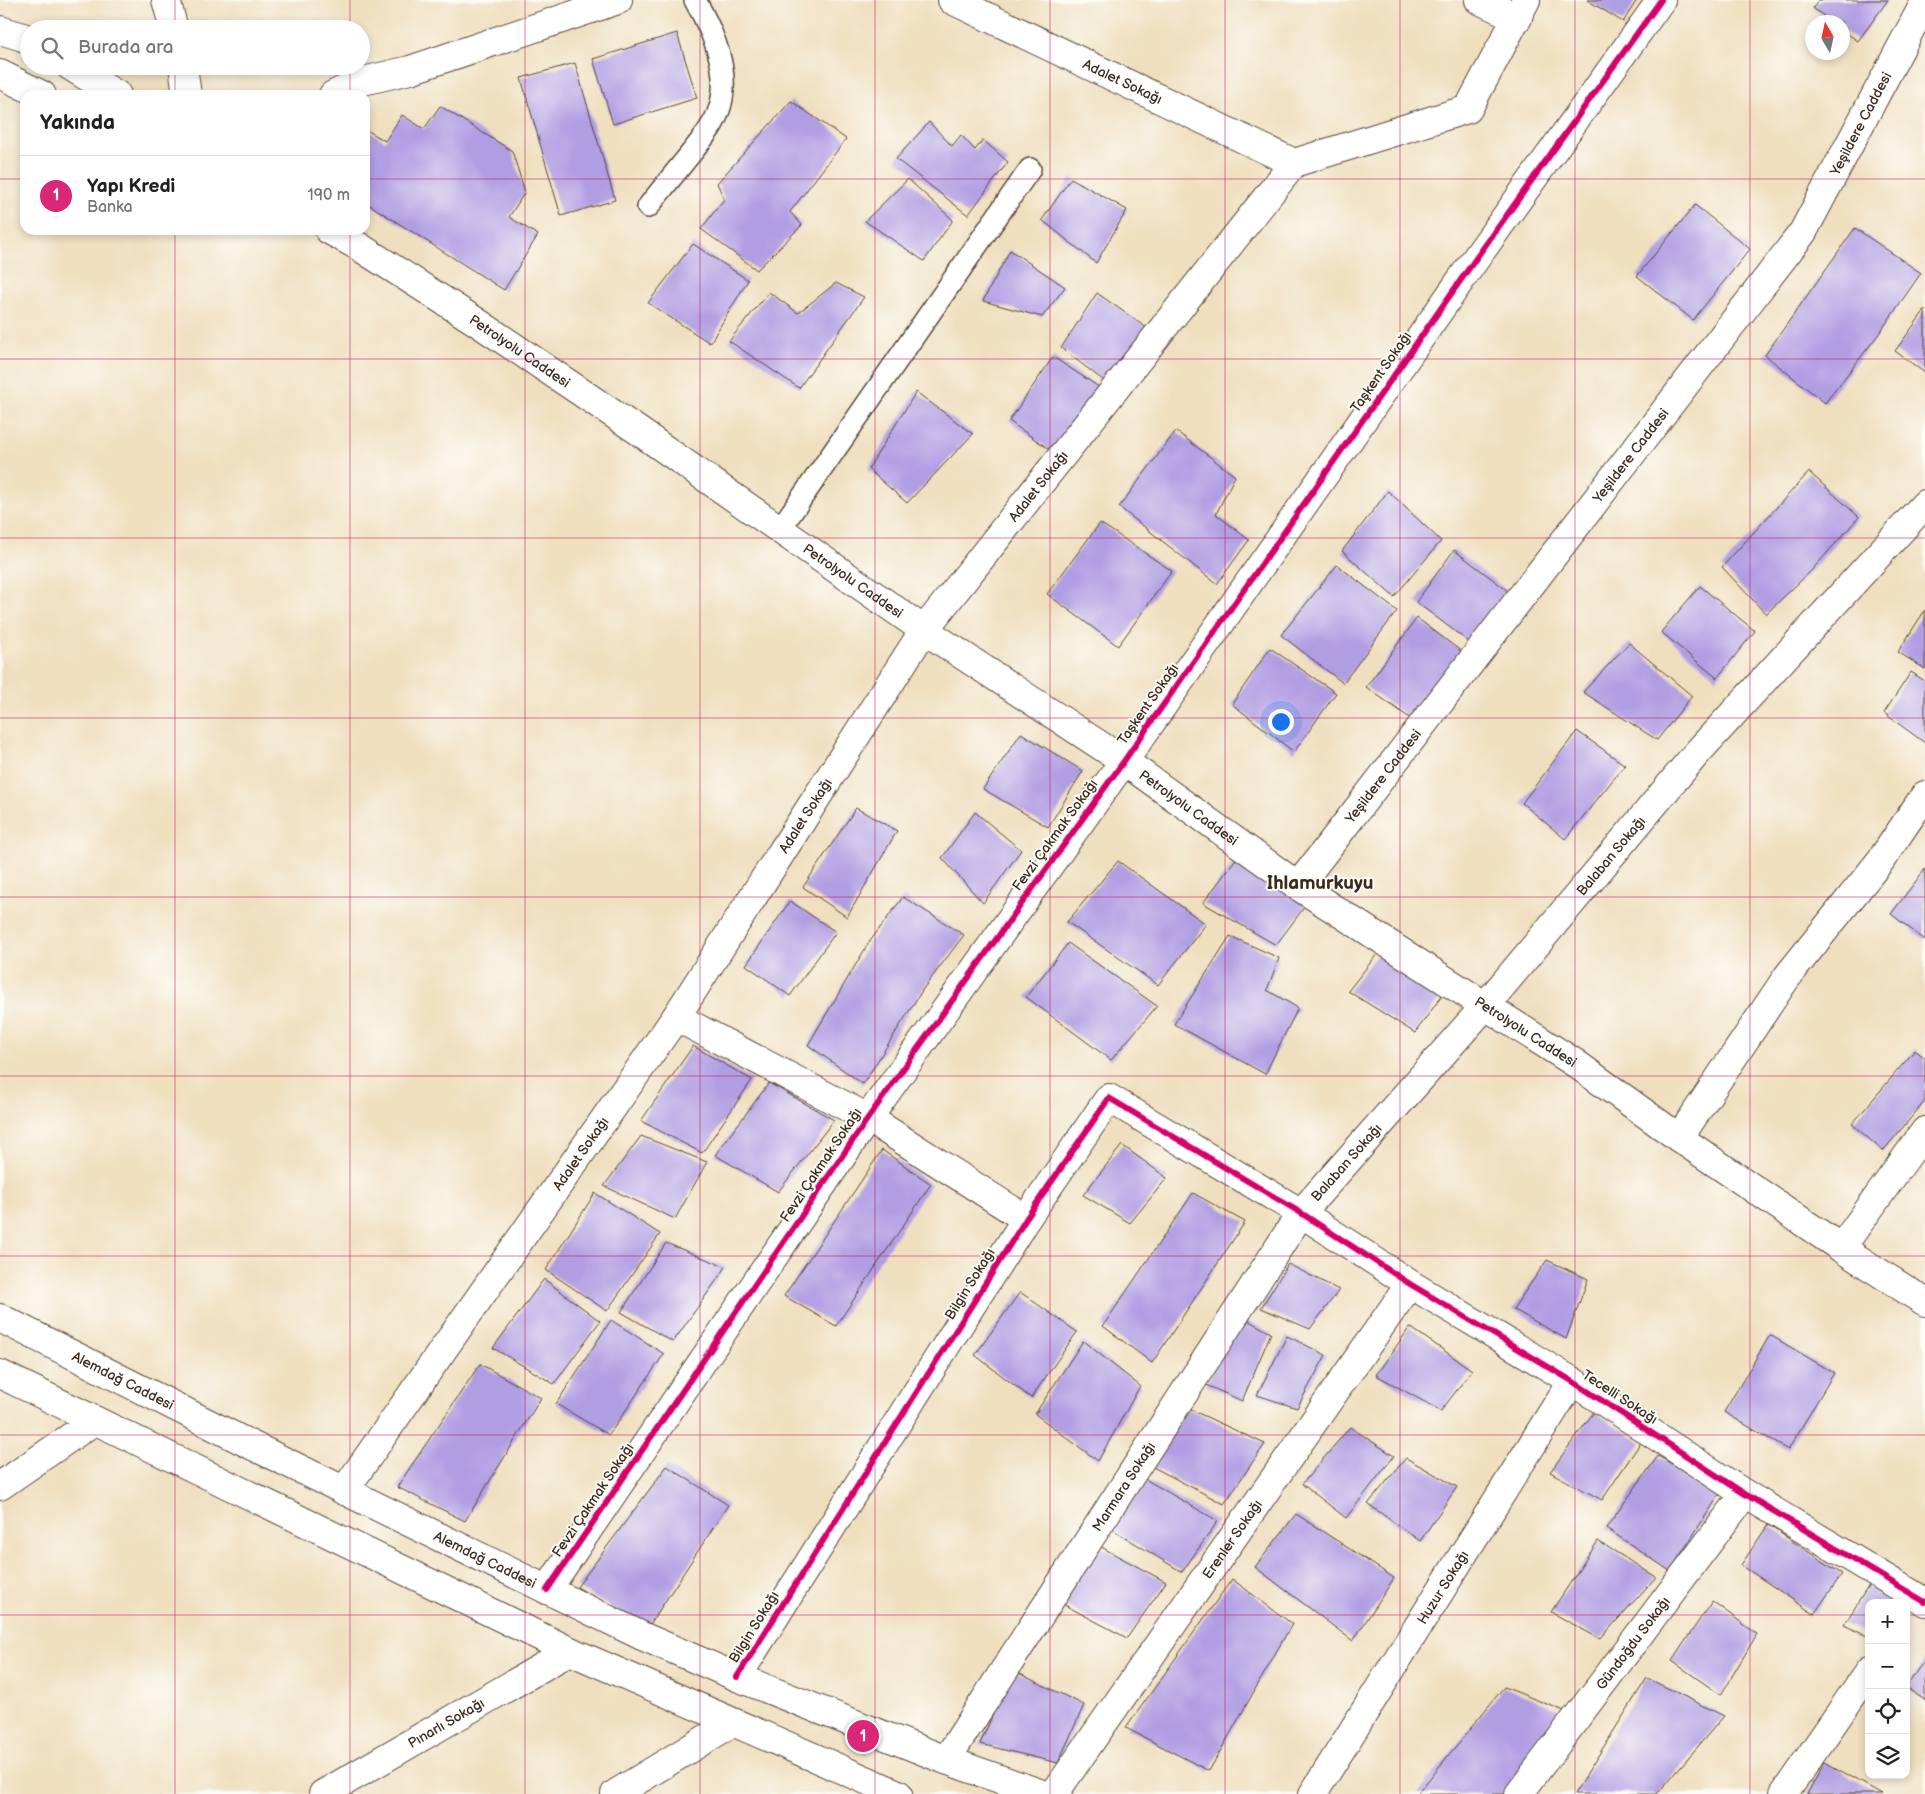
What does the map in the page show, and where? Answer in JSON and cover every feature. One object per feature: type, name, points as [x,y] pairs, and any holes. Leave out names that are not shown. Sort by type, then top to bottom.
[{"type":"street","points":[[166,0],[172,20]]},
{"type":"street","points":[[344,90],[362,82],[410,70],[618,0]]},
{"type":"street","name":"Adalet Sokağı","points":[[344,1491],[676,1017],[924,630],[1294,163],[952,0]]},
{"type":"street","points":[[1294,163],[1468,109],[1522,9],[1479,0]]},
{"type":"street","name":"Taşkent Sokağı","points":[[1124,761],[1474,262],[1661,0]]},
{"type":"street","name":"Yeşildere Caddesi","points":[[1298,886],[1803,232],[1925,2]]},
{"type":"street","points":[[0,18],[17,36]]},
{"type":"street","points":[[85,75],[109,90]]},
{"type":"street","points":[[184,75],[186,90]]},
{"type":"street","points":[[4,79],[30,90]]},
{"type":"street","name":"Petrolyolu Caddesi","points":[[339,235],[477,322],[924,630],[1124,761],[1298,886],[1575,1063],[1679,1138],[1841,1248],[1925,1302]]},
{"type":"street","name":"Balaban Sokağı","points":[[1301,1213],[1485,1006],[1696,754],[1925,504]]},
{"type":"street","name":"Fevzi Çakmak Sokağı","points":[[547,1590],[868,1118],[1124,761]]},
{"type":"street","points":[[1679,1138],[1787,977],[1881,860],[1925,795]]},
{"type":"street","points":[[676,1017],[868,1118],[1026,1219]]},
{"type":"street","name":"Bilgin Sokağı","points":[[737,1677],[1026,1219],[1110,1098],[1301,1213]]},
{"type":"street","points":[[1841,1248],[1925,1131]]},
{"type":"street","name":"Tecelli Sokağı","points":[[1301,1213],[1410,1284],[1572,1381],[1917,1605]]},
{"type":"street","name":"Marmara Sokağı","points":[[946,1760],[1301,1213]]},
{"type":"street","name":"Erenler Sokağı","points":[[1054,1794],[1410,1284]]},
{"type":"street","name":"Alemdağ Caddesi","points":[[0,1318],[344,1491],[642,1636],[737,1677],[946,1760],[1042,1794]]},
{"type":"street","points":[[0,1374],[570,1651],[898,1794]]},
{"type":"street","name":"Huzur Sokağı","points":[[1313,1794],[1572,1381]]},
{"type":"street","points":[[0,1486],[94,1421]]},
{"type":"street","name":"Gündoğdu Sokağı","points":[[1519,1794],[1745,1494]]},
{"type":"street","name":"Pınarlı Sokağı","points":[[323,1794],[570,1651]]},
{"type":"street","points":[[1784,1794],[1865,1677]]},
{"type":"street","points":[[615,1794],[732,1722]]},
{"type":"lane","points":[[648,207],[709,130],[719,112],[722,89],[718,48],[712,31],[695,0]]},
{"type":"lane","points":[[780,529],[1030,169]]},
{"type":"building","points":[[1587,0],[1637,0],[1623,22]]},
{"type":"building","points":[[1819,0],[1888,0],[1858,41],[1850,36],[1850,15],[1822,15],[1813,8]]},
{"type":"building","points":[[677,33],[697,98],[613,124],[593,59]]},
{"type":"building","points":[[575,63],[615,200],[561,216],[521,78]]},
{"type":"building","points":[[791,101],[846,139],[790,212],[802,225],[757,270],[701,229],[724,199],[717,183]]},
{"type":"building","points":[[440,106],[512,151],[525,192],[509,217],[538,235],[504,290],[370,205],[370,132],[385,141],[402,115],[424,129]]},
{"type":"building","points":[[929,122],[952,146],[961,135],[975,150],[983,140],[1008,162],[968,215],[896,159]]},
{"type":"building","points":[[1071,178],[1127,210],[1096,263],[1042,220]]},
{"type":"building","points":[[908,179],[953,220],[924,261],[865,221]]},
{"type":"building","points":[[1695,205],[1750,249],[1693,320],[1637,276]]},
{"type":"building","points":[[1855,228],[1921,273],[1878,335],[1825,403],[1765,355]]},
{"type":"building","points":[[693,244],[748,280],[710,343],[648,303]]},
{"type":"building","points":[[1010,250],[1065,287],[1042,317],[983,301]]},
{"type":"building","points":[[836,283],[864,297],[799,388],[729,341],[769,292],[798,313]]},
{"type":"building","points":[[1097,293],[1151,331],[1108,384],[1061,348]]},
{"type":"building","points":[[1925,310],[1925,373],[1895,351]]},
{"type":"building","points":[[1053,357],[1102,389],[1053,452],[1009,421]]},
{"type":"building","points":[[916,392],[973,434],[907,503],[868,469]]},
{"type":"building","points":[[1176,431],[1235,476],[1216,514],[1249,540],[1217,584],[1119,507]]},
{"type":"building","points":[[1809,472],[1859,517],[1811,571],[1766,614],[1722,567]]},
{"type":"building","points":[[1388,491],[1441,541],[1394,597],[1342,551]]},
{"type":"building","points":[[1100,523],[1172,571],[1118,646],[1047,594]]},
{"type":"building","points":[[1454,550],[1512,594],[1473,645],[1416,602]]},
{"type":"building","points":[[1337,565],[1397,611],[1343,683],[1281,635]]},
{"type":"building","points":[[1700,586],[1755,631],[1717,678],[1661,632]]},
{"type":"building","points":[[1925,610],[1925,669],[1898,652]]},
{"type":"building","points":[[1417,618],[1466,655],[1414,721],[1366,687]]},
{"type":"building","points":[[1629,643],[1692,696],[1657,740],[1583,692]]},
{"type":"building","points":[[1270,648],[1336,693],[1294,752],[1232,704]]},
{"type":"building","points":[[1911,672],[1925,681],[1925,743],[1884,713]]},
{"type":"building","points":[[1577,731],[1625,765],[1565,839],[1522,803]]},
{"type":"building","points":[[1021,733],[1083,771],[1048,827],[983,789]]},
{"type":"building","points":[[856,808],[897,831],[847,917],[803,887]]},
{"type":"building","points":[[975,812],[1021,850],[983,903],[942,858]]},
{"type":"building","points":[[1238,856],[1308,902],[1276,945],[1203,903]]},
{"type":"building","points":[[1118,861],[1206,924],[1158,985],[1067,922]]},
{"type":"building","points":[[1925,869],[1925,940],[1891,914]]},
{"type":"building","points":[[903,897],[964,935],[923,989],[863,1084],[808,1045],[868,944]]},
{"type":"building","points":[[790,901],[836,932],[790,996],[746,965]]},
{"type":"building","points":[[1230,936],[1279,958],[1267,990],[1298,1008],[1265,1074],[1174,1024]]},
{"type":"building","points":[[1068,943],[1157,1006],[1111,1060],[1026,997]]},
{"type":"building","points":[[1378,953],[1443,994],[1415,1033],[1348,991]]},
{"type":"building","points":[[693,1046],[752,1080],[702,1153],[641,1121]]},
{"type":"building","points":[[1915,1050],[1925,1058],[1925,1101],[1883,1151],[1852,1124]]},
{"type":"building","points":[[769,1083],[834,1120],[778,1192],[715,1155]]},
{"type":"building","points":[[641,1136],[707,1162],[675,1219],[604,1186]]},
{"type":"building","points":[[1122,1145],[1167,1178],[1130,1223],[1083,1195]]},
{"type":"building","points":[[882,1150],[931,1184],[836,1326],[784,1296]]},
{"type":"building","points":[[595,1193],[660,1234],[607,1311],[546,1270]]},
{"type":"building","points":[[1193,1193],[1245,1222],[1152,1363],[1103,1326]]},
{"type":"building","points":[[666,1243],[726,1267],[673,1342],[621,1312]]},
{"type":"building","points":[[1547,1260],[1588,1279],[1566,1339],[1513,1309]]},
{"type":"building","points":[[1288,1264],[1339,1290],[1310,1329],[1261,1308]]},
{"type":"building","points":[[544,1279],[600,1321],[554,1384],[493,1348]]},
{"type":"building","points":[[1020,1292],[1077,1332],[1031,1398],[975,1355]]},
{"type":"building","points":[[1240,1316],[1271,1333],[1242,1401],[1206,1385]]},
{"type":"building","points":[[611,1320],[664,1354],[609,1435],[556,1404]]},
{"type":"building","points":[[1410,1327],[1472,1370],[1441,1411],[1376,1375]]},
{"type":"building","points":[[1770,1335],[1834,1373],[1788,1450],[1724,1412]]},
{"type":"building","points":[[1287,1336],[1326,1355],[1297,1408],[1257,1395]]},
{"type":"building","points":[[1083,1341],[1140,1386],[1098,1461],[1035,1414]]},
{"type":"building","points":[[480,1364],[541,1398],[465,1521],[397,1487]]},
{"type":"building","points":[[1187,1408],[1265,1444],[1224,1504],[1151,1466]]},
{"type":"building","points":[[1594,1412],[1641,1442],[1602,1500],[1550,1472]]},
{"type":"building","points":[[1350,1427],[1394,1456],[1346,1518],[1302,1484]]},
{"type":"building","points":[[1658,1456],[1721,1492],[1670,1571],[1606,1528]]},
{"type":"building","points":[[1406,1458],[1457,1487],[1420,1541],[1368,1504]]},
{"type":"building","points":[[667,1466],[728,1505],[647,1629],[577,1587]]},
{"type":"building","points":[[1138,1475],[1218,1521],[1182,1572],[1105,1525]]},
{"type":"building","points":[[1296,1514],[1394,1578],[1353,1641],[1255,1567]]},
{"type":"building","points":[[1768,1525],[1842,1574],[1814,1614],[1741,1565]]},
{"type":"building","points":[[1090,1541],[1166,1582],[1127,1638],[1057,1601]]},
{"type":"building","points":[[1598,1541],[1656,1577],[1600,1639],[1551,1612]]},
{"type":"building","points":[[1232,1579],[1292,1624],[1209,1771],[1126,1728]]},
{"type":"building","points":[[1871,1582],[1895,1599],[1865,1599],[1865,1635],[1844,1625]]},
{"type":"building","points":[[1712,1601],[1757,1634],[1721,1695],[1672,1661]]},
{"type":"building","points":[[1925,1658],[1925,1700],[1910,1691],[1910,1682]]},
{"type":"building","points":[[1012,1670],[1084,1705],[1058,1763],[980,1744]]},
{"type":"building","points":[[1647,1678],[1724,1716],[1657,1794],[1574,1794]]},
{"type":"building","points":[[1504,1687],[1567,1712],[1505,1794],[1417,1794]]},
{"type":"building","points":[[1825,1762],[1882,1794],[1807,1794]]},
{"type":"cycle path","points":[[547,1590],[868,1118],[1124,761],[1479,254],[1661,0]]},
{"type":"cycle path","points":[[737,1677],[1026,1219],[1109,1098],[1301,1213],[1410,1284],[1572,1381],[1745,1494],[1925,1602]]},
{"type":"place","name":"Yapı Kredi","points":[[863,1736]]},
{"type":"district","name":"Ihlamurkuyu","points":[[1320,883]]}]
